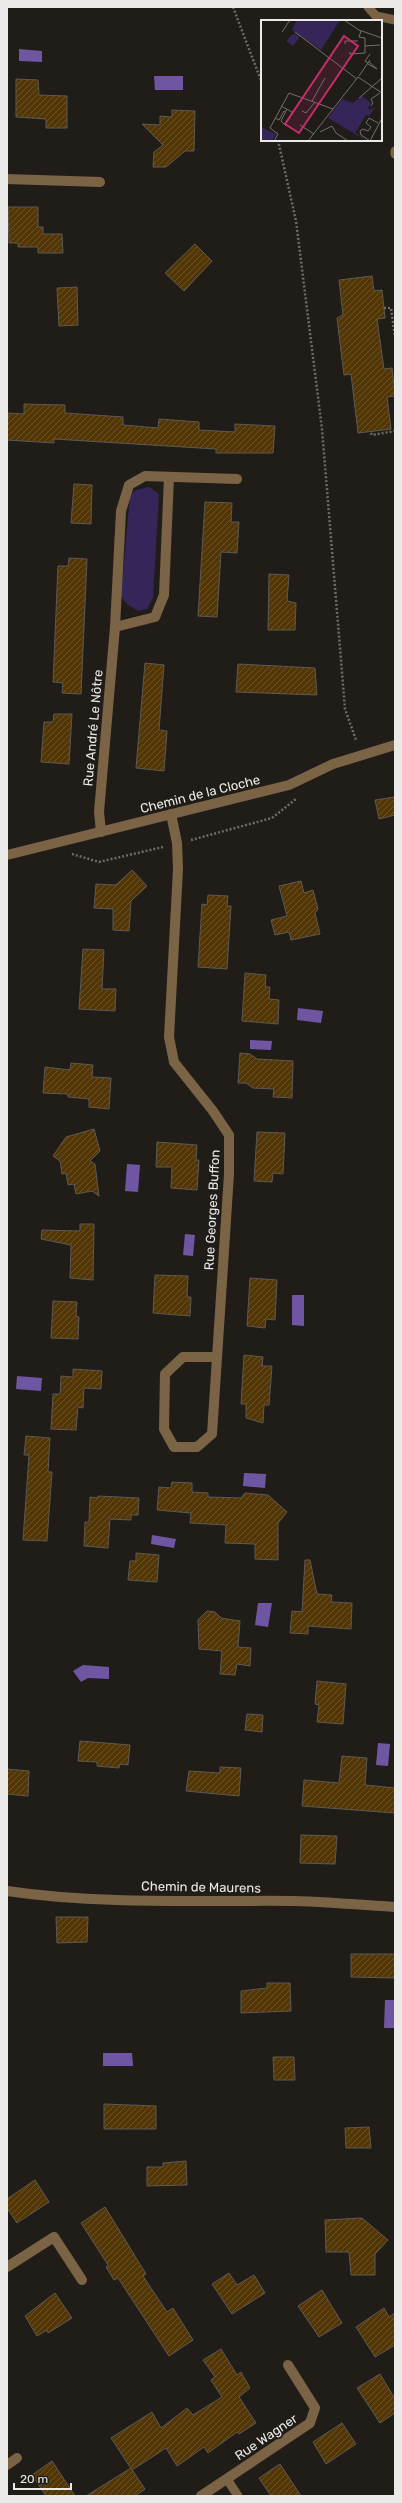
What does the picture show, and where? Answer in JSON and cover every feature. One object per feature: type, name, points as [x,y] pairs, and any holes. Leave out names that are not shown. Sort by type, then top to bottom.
[{"type":"street","points":[[7,179],[100,182]]},
{"type":"street","name":"Rue André Le Nôtre","points":[[101,832],[99,812],[115,627],[121,511],[128,485],[145,476],[237,479]]},
{"type":"street","points":[[115,627],[155,618],[164,595],[169,477]]},
{"type":"street","name":"Chemin de la Cloche","points":[[7,855],[289,785],[333,764],[395,745]]},
{"type":"street","name":"Rue Georges Buffon","points":[[171,814],[177,843],[178,869],[169,1037],[174,1062],[213,1111],[228,1135],[229,1174],[212,1434],[197,1447],[174,1447],[164,1429],[165,1374],[183,1357],[216,1357]]},
{"type":"street","name":"Chemin de Maurens","points":[[7,1891],[34,1895],[146,1900],[298,1901],[395,1907]]},
{"type":"street","points":[[7,2267],[54,2237],[82,2280]]},
{"type":"street","name":"Rue Wagner","points":[[201,2496],[310,2423],[315,2408],[288,2365]]},
{"type":"street","points":[[7,2465],[17,2458]]},
{"type":"lane","points":[[368,7],[376,16],[395,20]]},
{"type":"lane","points":[[227,2479],[238,2496]]},
{"type":"path","points":[[233,7],[261,80]]},
{"type":"path","points":[[278,141],[296,221],[322,429],[345,709],[356,740]]},
{"type":"path","points":[[384,308],[391,308],[395,337]]},
{"type":"path","points":[[371,433],[372,436],[395,431]]},
{"type":"shaded area","points":[[19,49],[42,51],[42,62],[19,61]]},
{"type":"shaded area","points":[[154,76],[183,76],[183,90],[155,90]]},
{"type":"shaded area","points":[[149,487],[159,494],[153,598],[147,609],[138,611],[127,604],[121,597],[130,495],[136,490]]},
{"type":"shaded area","points":[[298,1008],[323,1011],[321,1023],[297,1020]]},
{"type":"shaded area","points":[[250,1040],[272,1041],[271,1050],[250,1049]]},
{"type":"shaded area","points":[[127,1164],[140,1165],[138,1192],[125,1191]]},
{"type":"shaded area","points":[[185,1234],[195,1235],[193,1256],[183,1255]]},
{"type":"shaded area","points":[[292,1295],[304,1295],[304,1326],[292,1325]]},
{"type":"shaded area","points":[[17,1376],[42,1378],[41,1391],[16,1389]]},
{"type":"shaded area","points":[[244,1473],[266,1474],[265,1488],[243,1486]]},
{"type":"shaded area","points":[[152,1535],[176,1539],[174,1548],[151,1544]]},
{"type":"shaded area","points":[[258,1603],[272,1603],[268,1627],[255,1625]]},
{"type":"shaded area","points":[[83,1665],[109,1667],[109,1679],[88,1678],[81,1682],[73,1671]]},
{"type":"shaded area","points":[[378,1743],[390,1744],[388,1766],[376,1765]]},
{"type":"shaded area","points":[[385,2000],[395,2000],[395,2028],[384,2028]]},
{"type":"shaded area","points":[[103,2053],[132,2053],[133,2066],[103,2066]]},
{"type":"building","points":[[16,79],[38,80],[39,95],[67,96],[67,128],[46,128],[46,119],[16,117]]},
{"type":"building","points":[[172,110],[195,111],[194,151],[185,151],[166,167],[153,167],[154,152],[163,145],[142,124],[160,125],[160,116],[172,117]]},
{"type":"building","points":[[8,207],[38,207],[38,227],[43,227],[43,234],[62,234],[63,253],[38,253],[38,247],[18,247],[18,243],[9,243]]},
{"type":"building","points":[[195,244],[212,261],[184,291],[165,273]]},
{"type":"building","points":[[372,276],[374,291],[382,290],[385,318],[377,319],[384,369],[392,368],[395,396],[387,397],[391,429],[358,433],[351,374],[344,375],[337,318],[343,315],[339,280]]},
{"type":"building","points":[[77,287],[78,325],[59,326],[57,288]]},
{"type":"building","points":[[24,404],[65,405],[65,413],[123,417],[123,425],[158,428],[159,419],[199,422],[199,430],[235,432],[235,424],[275,426],[273,453],[216,453],[216,449],[54,439],[54,443],[7,440],[8,413],[24,414]]},
{"type":"building","points":[[74,484],[92,485],[91,524],[71,523]]},
{"type":"building","points":[[205,502],[232,503],[231,522],[239,522],[237,553],[221,552],[217,617],[198,616]]},
{"type":"building","points":[[69,558],[87,559],[81,694],[62,693],[63,683],[53,682],[58,566],[68,566]]},
{"type":"building","points":[[269,574],[289,575],[287,601],[296,603],[295,630],[268,630]]},
{"type":"building","points":[[145,663],[164,665],[159,730],[167,731],[164,771],[136,768]]},
{"type":"building","points":[[238,664],[315,668],[317,695],[236,692]]},
{"type":"building","points":[[54,714],[72,714],[69,764],[41,762],[44,722],[53,722]]},
{"type":"building","points":[[395,797],[395,815],[379,819],[375,800]]},
{"type":"building","points":[[132,870],[147,886],[131,901],[129,931],[113,930],[113,909],[94,908],[96,884],[116,885]]},
{"type":"building","points":[[301,881],[304,893],[313,890],[318,909],[315,913],[320,934],[291,940],[289,932],[275,935],[271,920],[287,916],[279,886]]},
{"type":"building","points":[[208,895],[228,896],[227,906],[231,906],[227,969],[198,967],[202,904],[207,905]]},
{"type":"building","points":[[83,949],[104,950],[102,989],[116,989],[115,1011],[79,1009]]},
{"type":"building","points":[[245,973],[266,975],[265,987],[270,987],[269,999],[279,1000],[278,1024],[242,1021]]},
{"type":"building","points":[[240,1053],[250,1054],[257,1059],[293,1061],[292,1098],[273,1097],[274,1089],[253,1088],[246,1083],[238,1083]]},
{"type":"building","points":[[71,1063],[93,1065],[92,1077],[111,1078],[109,1109],[89,1107],[89,1099],[68,1097],[68,1094],[43,1093],[45,1067],[70,1070]]},
{"type":"building","points":[[94,1129],[100,1151],[90,1161],[95,1164],[99,1196],[92,1191],[76,1194],[74,1184],[68,1185],[66,1173],[62,1174],[60,1161],[53,1156],[66,1137]]},
{"type":"building","points":[[257,1132],[285,1133],[283,1174],[273,1173],[272,1182],[254,1181]]},
{"type":"building","points":[[157,1142],[197,1145],[196,1160],[199,1160],[197,1190],[171,1188],[172,1167],[156,1167]]},
{"type":"building","points":[[80,1224],[94,1224],[93,1280],[70,1278],[71,1245],[41,1239],[42,1230],[80,1231]]},
{"type":"building","points":[[155,1275],[188,1276],[187,1297],[191,1297],[190,1316],[153,1313]]},
{"type":"building","points":[[250,1278],[277,1280],[275,1320],[266,1319],[265,1328],[247,1326]]},
{"type":"building","points":[[53,1301],[77,1302],[76,1316],[79,1317],[78,1339],[51,1338]]},
{"type":"building","points":[[244,1355],[263,1357],[262,1366],[272,1366],[269,1405],[264,1405],[263,1423],[246,1418],[246,1404],[241,1404]]},
{"type":"building","points":[[73,1369],[102,1371],[101,1389],[84,1388],[83,1408],[78,1407],[76,1430],[51,1429],[53,1394],[60,1394],[61,1376],[73,1377]]},
{"type":"building","points":[[26,1436],[50,1438],[48,1472],[52,1472],[47,1541],[23,1540],[29,1455],[24,1455]]},
{"type":"building","points":[[172,1482],[192,1483],[192,1492],[208,1493],[208,1497],[241,1498],[245,1493],[268,1495],[287,1512],[278,1523],[278,1560],[255,1559],[255,1544],[225,1543],[226,1525],[190,1523],[191,1513],[157,1510],[159,1487],[171,1488]]},
{"type":"building","points":[[98,1496],[139,1498],[138,1515],[131,1515],[131,1520],[110,1519],[108,1548],[84,1546],[85,1522],[89,1522],[90,1497],[98,1498]]},
{"type":"building","points":[[136,1553],[159,1555],[157,1582],[128,1580],[130,1561],[136,1561]]},
{"type":"building","points":[[305,1560],[310,1560],[317,1594],[332,1595],[331,1602],[352,1603],[351,1629],[308,1626],[308,1634],[290,1633],[292,1611],[302,1612]]},
{"type":"building","points":[[207,1611],[215,1612],[221,1618],[240,1621],[238,1647],[251,1648],[250,1666],[237,1664],[235,1675],[220,1674],[222,1651],[199,1649],[198,1620]]},
{"type":"building","points":[[317,1681],[346,1684],[343,1724],[317,1722],[319,1705],[315,1704]]},
{"type":"building","points":[[247,1714],[263,1715],[262,1732],[245,1730]]},
{"type":"building","points":[[80,1741],[130,1745],[128,1765],[120,1764],[119,1768],[97,1766],[97,1762],[78,1761]]},
{"type":"building","points":[[342,1756],[367,1758],[365,1785],[395,1788],[395,1813],[302,1806],[304,1780],[339,1783]]},
{"type":"building","points":[[220,1767],[241,1768],[239,1796],[186,1791],[189,1771],[220,1773]]},
{"type":"building","points":[[7,1769],[29,1771],[28,1796],[7,1794]]},
{"type":"building","points":[[301,1835],[337,1836],[335,1864],[300,1863]]},
{"type":"building","points":[[56,1917],[88,1917],[87,1942],[57,1943]]},
{"type":"building","points":[[351,1954],[395,1954],[395,1978],[351,1977]]},
{"type":"building","points":[[267,1983],[290,1983],[291,2011],[241,2013],[241,1991],[267,1988]]},
{"type":"building","points":[[273,2057],[294,2057],[295,2080],[274,2080]]},
{"type":"building","points":[[104,2104],[156,2106],[156,2129],[104,2129]]},
{"type":"building","points":[[369,2127],[371,2148],[346,2148],[345,2128]]},
{"type":"building","points":[[186,2161],[187,2185],[147,2186],[147,2167],[163,2167],[163,2163]]},
{"type":"building","points":[[35,2180],[49,2202],[17,2223],[7,2208],[7,2199]]},
{"type":"building","points":[[105,2207],[146,2274],[143,2276],[167,2312],[173,2308],[193,2340],[169,2356],[118,2278],[114,2280],[106,2267],[108,2265],[81,2223]]},
{"type":"building","points":[[362,2218],[388,2240],[375,2254],[375,2275],[351,2275],[349,2252],[326,2252],[325,2220]]},
{"type":"building","points":[[229,2273],[237,2285],[254,2275],[265,2293],[232,2314],[212,2284]]},
{"type":"building","points":[[322,2290],[342,2323],[319,2337],[298,2306]]},
{"type":"building","points":[[55,2293],[72,2318],[48,2333],[47,2330],[37,2336],[25,2316]]},
{"type":"building","points":[[384,2308],[389,2317],[395,2313],[395,2345],[375,2357],[356,2327]]},
{"type":"building","points":[[221,2349],[237,2375],[241,2372],[250,2388],[239,2397],[256,2423],[239,2434],[237,2432],[208,2453],[204,2447],[177,2466],[166,2448],[132,2470],[111,2438],[152,2412],[161,2428],[187,2408],[193,2415],[222,2397],[211,2380],[215,2377],[203,2360]]},
{"type":"building","points":[[380,2374],[395,2399],[395,2413],[380,2423],[357,2388]]},
{"type":"building","points":[[342,2423],[356,2444],[326,2464],[313,2442]]},
{"type":"building","points":[[52,2461],[75,2496],[46,2496],[32,2475]]},
{"type":"building","points":[[280,2464],[301,2496],[271,2496],[259,2478]]},
{"type":"building","points":[[131,2468],[145,2489],[135,2496],[86,2496]]}]
